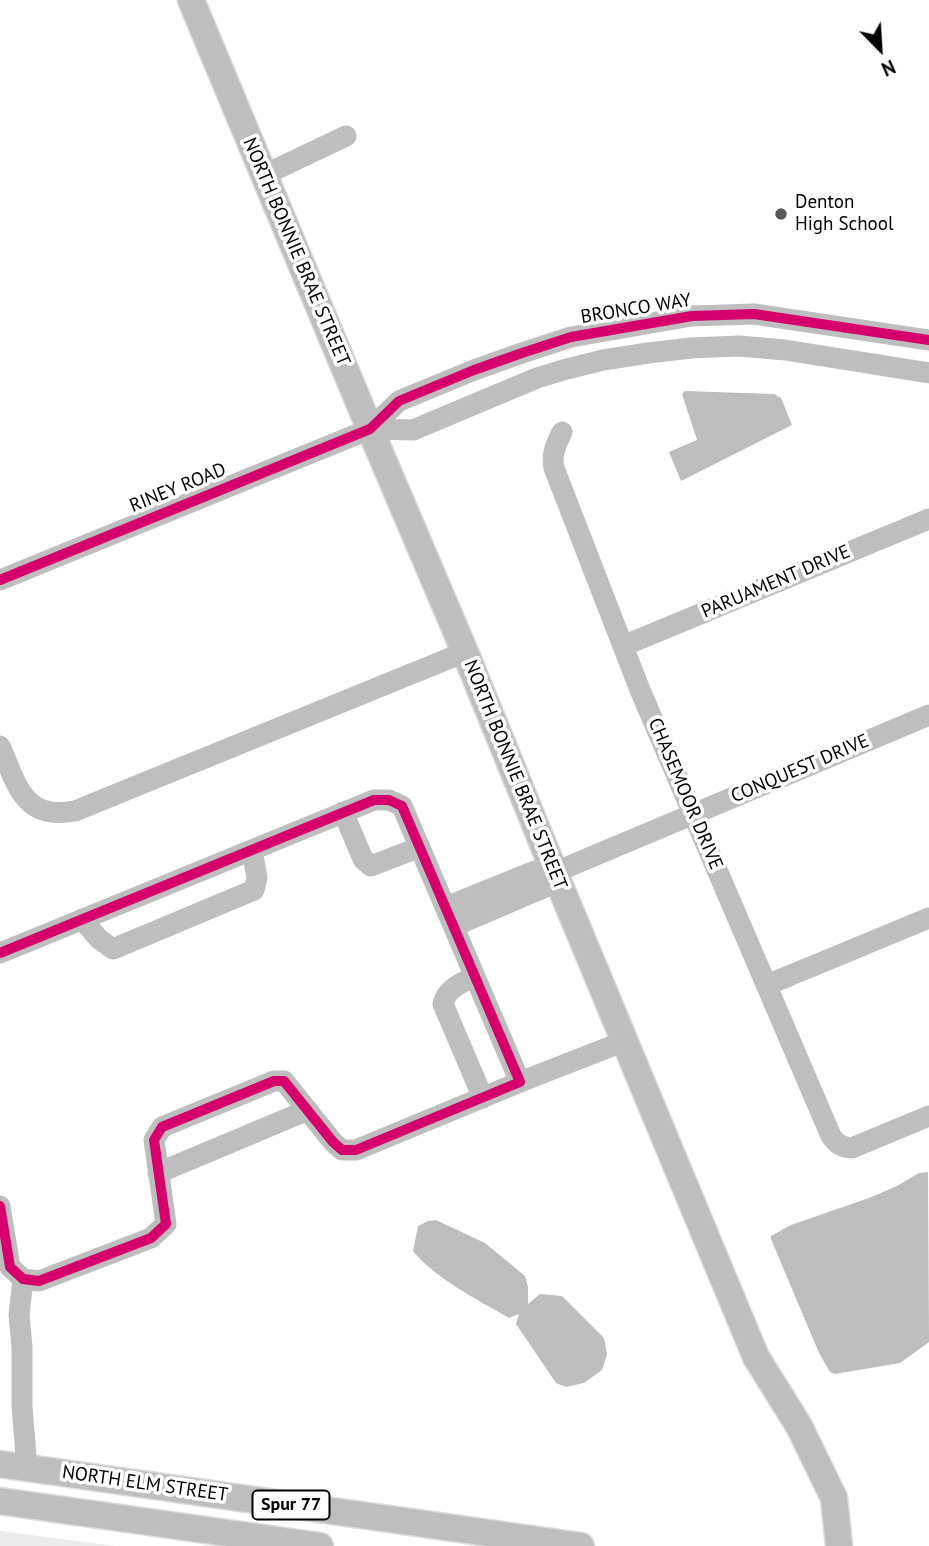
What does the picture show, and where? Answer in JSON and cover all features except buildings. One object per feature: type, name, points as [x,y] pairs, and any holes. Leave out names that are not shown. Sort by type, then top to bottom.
[{"type":"main road","name":"NORTH BONNIE BRAE STREET","points":[[191,0],[465,652],[550,874],[625,1041],[757,1357],[799,1426],[834,1498],[839,1546]]},
{"type":"main road","name":"NORTH ELM STREET","points":[[0,1464],[581,1546]]},
{"type":"main road","name":"NORTH ELM STREET","points":[[0,1501],[320,1546]]},
{"type":"street","points":[[264,175],[346,136]]},
{"type":"street","name":"BRONCO WAY","points":[[370,429],[399,401],[498,361],[571,337],[679,318],[754,314],[929,340]]},
{"type":"street","points":[[370,429],[413,430],[537,378],[563,370],[603,360],[691,348],[739,346],[785,350],[929,373]]},
{"type":"street","name":"RINEY ROAD","points":[[0,580],[370,429]]},
{"type":"street","name":"CHASEMOOR DRIVE","points":[[562,432],[552,461],[623,646],[831,1136],[838,1144],[852,1148],[929,1116]]},
{"type":"street","name":"PARUAMENT DRIVE","points":[[623,646],[929,519]]},
{"type":"street","points":[[0,746],[22,795],[48,813],[61,814],[75,811],[465,652]]},
{"type":"street","name":"CONQUEST DRIVE","points":[[450,916],[536,872],[550,874],[929,715]]},
{"type":"street","points":[[0,953],[374,800],[389,800],[402,806],[520,1082]]},
{"type":"street","points":[[343,813],[363,859],[371,866],[420,847]]},
{"type":"street","points":[[82,919],[99,939],[113,949],[254,890],[257,878],[252,850]]},
{"type":"street","points":[[767,985],[929,918]]},
{"type":"street","points":[[475,977],[458,984],[444,999],[443,1004],[483,1098]]},
{"type":"street","points":[[0,1206],[10,1267],[23,1279],[39,1281],[151,1238],[166,1224],[153,1140],[162,1127],[274,1081],[285,1081],[342,1150],[356,1150],[625,1041]]},
{"type":"street","points":[[158,1173],[308,1110]]},
{"type":"street","points":[[23,1279],[19,1315],[27,1468]]},
{"type":"shaded area","points":[[685,391],[774,394],[781,398],[792,425],[681,481],[669,452],[697,440],[682,394]]},
{"type":"shaded area","points":[[928,1172],[929,1342],[900,1363],[835,1374],[830,1372],[819,1353],[771,1236],[791,1225],[869,1198],[919,1173]]},
{"type":"shaded area","points":[[436,1220],[485,1243],[525,1276],[528,1304],[540,1294],[562,1296],[604,1338],[607,1354],[602,1370],[584,1383],[566,1387],[556,1383],[516,1324],[519,1314],[509,1318],[471,1296],[433,1271],[413,1251],[418,1226]]},
{"type":"shaded area","points":[[0,1531],[115,1546],[0,1546]]},
{"type":"cycle path","points":[[0,580],[370,429],[399,401],[474,370],[571,337],[692,316],[754,314],[929,340]]},
{"type":"cycle path","points":[[0,953],[374,800],[389,800],[402,806],[520,1082],[356,1150],[342,1150],[333,1142],[284,1081],[274,1081],[162,1127],[154,1140],[166,1224],[151,1238],[39,1281],[23,1279],[10,1267],[0,1206]]},
{"type":"place","name":"Denton High School","points":[[781,214]]}]
